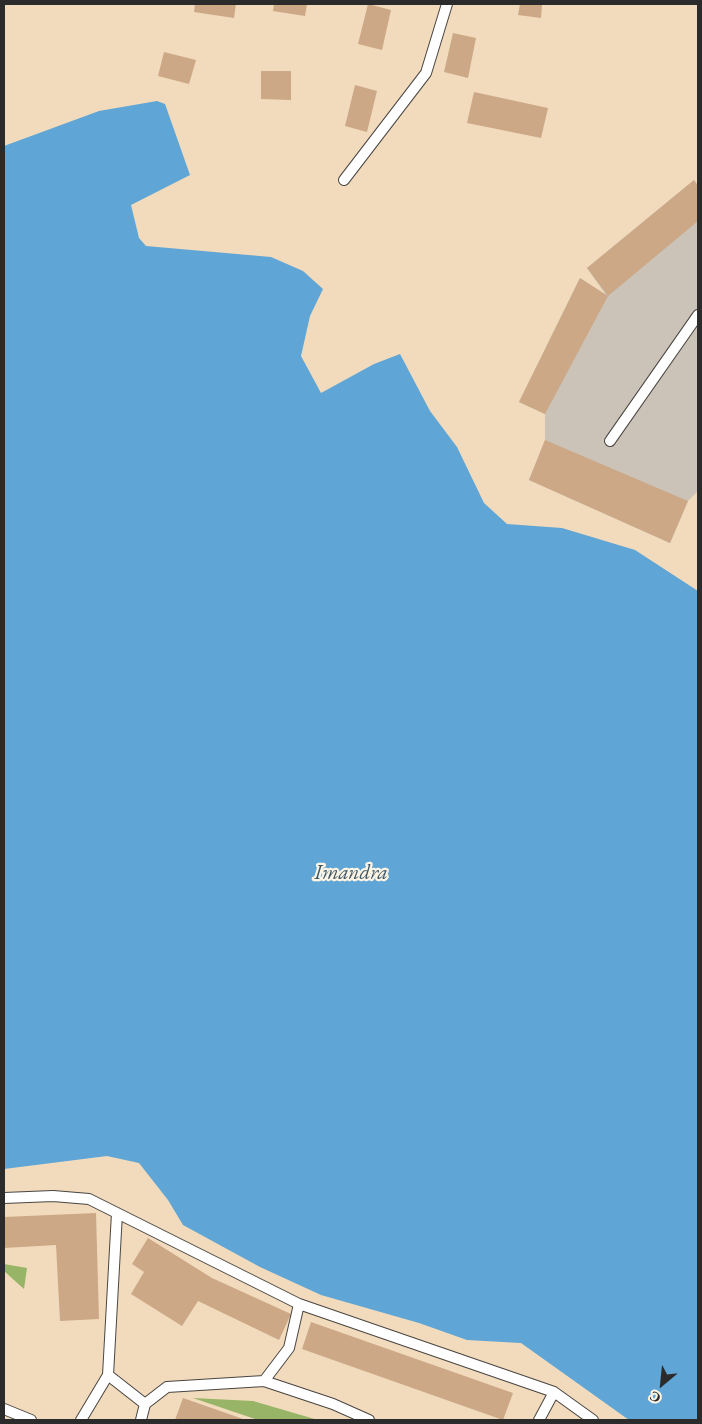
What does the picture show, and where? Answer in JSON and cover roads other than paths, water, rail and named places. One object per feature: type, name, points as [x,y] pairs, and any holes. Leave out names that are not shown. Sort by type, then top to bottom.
[{"type":"lane","points":[[344,180],[426,73],[447,4]]},
{"type":"lane","points":[[610,441],[698,315]]},
{"type":"lane","points":[[4,1198],[53,1196],[89,1200],[299,1304],[554,1392],[593,1420]]},
{"type":"lane","points":[[81,1420],[108,1376],[117,1213]]},
{"type":"lane","points":[[264,1381],[289,1348],[299,1304]]},
{"type":"lane","points":[[108,1376],[145,1404]]},
{"type":"lane","points":[[141,1420],[145,1404],[167,1387],[264,1381],[333,1404],[370,1420]]},
{"type":"lane","points":[[539,1420],[554,1392]]},
{"type":"lane","points":[[4,1409],[31,1420]]},
{"type":"water","name":"Imandra","points":[[157,101],[165,104],[190,175],[131,205],[139,238],[146,246],[271,257],[303,271],[323,289],[310,316],[301,356],[321,393],[374,364],[400,354],[430,411],[457,447],[484,503],[507,524],[562,528],[635,550],[698,591],[698,1420],[629,1420],[521,1343],[467,1340],[419,1323],[321,1295],[260,1267],[183,1225],[168,1200],[139,1163],[107,1156],[4,1169],[4,146],[99,111]]}]
